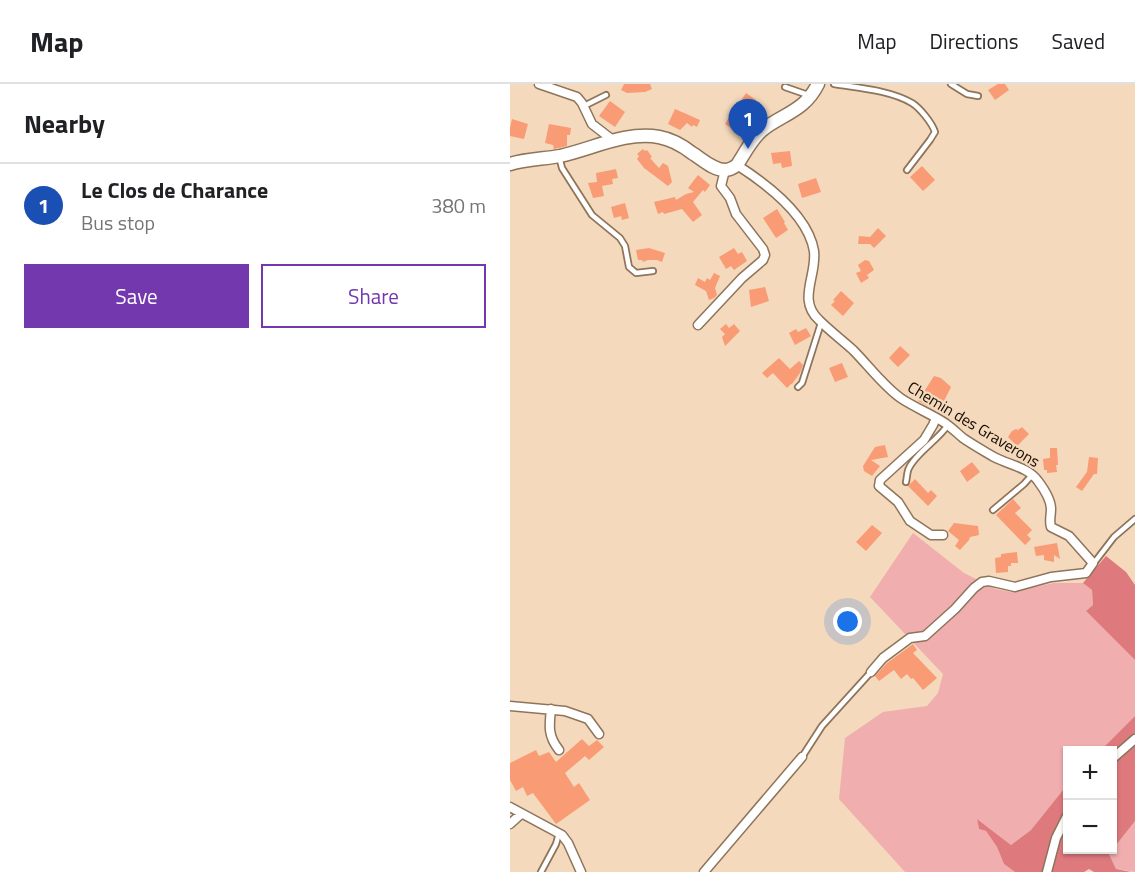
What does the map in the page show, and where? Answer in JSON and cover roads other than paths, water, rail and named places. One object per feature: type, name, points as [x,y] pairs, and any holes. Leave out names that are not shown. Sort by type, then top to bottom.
[{"type":"street","points":[[539,84],[577,97],[592,124],[614,141]]},
{"type":"street","points":[[698,325],[742,278],[763,260],[765,255],[763,249],[736,214],[730,198],[720,186],[757,134],[799,108],[818,84]]},
{"type":"street","points":[[510,164],[559,156],[633,137],[658,137],[692,152],[707,163],[731,168]]},
{"type":"street","name":"Chemin des Graverons","points":[[731,168],[777,194],[801,223],[813,249],[814,268],[808,301],[812,314],[900,398],[948,425],[984,451],[1019,467],[1037,479],[1049,499],[1051,527],[1069,536],[1094,563]]},
{"type":"street","points":[[936,418],[924,440],[880,480],[879,486],[898,502],[910,521],[931,535],[943,535]]},
{"type":"street","points":[[872,672],[883,658],[910,638],[925,636],[982,582],[989,581],[1016,587],[1051,578],[1086,573],[1094,563]]},
{"type":"street","points":[[510,706],[565,711],[588,719],[599,734]]},
{"type":"street","points":[[551,710],[549,726],[552,741],[559,750]]},
{"type":"street","points":[[1117,755],[1135,739]]},
{"type":"street","points":[[704,872],[802,757]]},
{"type":"street","points":[[510,807],[562,834],[582,872]]},
{"type":"street","points":[[510,824],[521,814]]},
{"type":"street","points":[[1047,872],[1056,838],[1063,824]]},
{"type":"lane","points":[[834,84],[887,93],[913,103],[932,124],[934,132],[930,140],[907,170]]},
{"type":"lane","points":[[951,84],[968,94],[978,96]]},
{"type":"lane","points":[[785,87],[811,95]]},
{"type":"lane","points":[[584,106],[606,95]]},
{"type":"lane","points":[[559,156],[562,168],[592,214],[620,238],[625,246],[629,267],[636,273],[653,272]]},
{"type":"lane","points":[[798,387],[802,383],[821,323]]},
{"type":"lane","points":[[906,482],[909,468],[948,425]]},
{"type":"lane","points":[[993,510],[1032,475]]},
{"type":"lane","points":[[1094,563],[1114,537],[1135,519]]},
{"type":"lane","points":[[802,757],[822,726],[872,672]]},
{"type":"lane","points":[[541,872],[556,844],[559,833]]},
{"type":"place","name":"Le Clos de Charance","points":[[748,149]]}]
